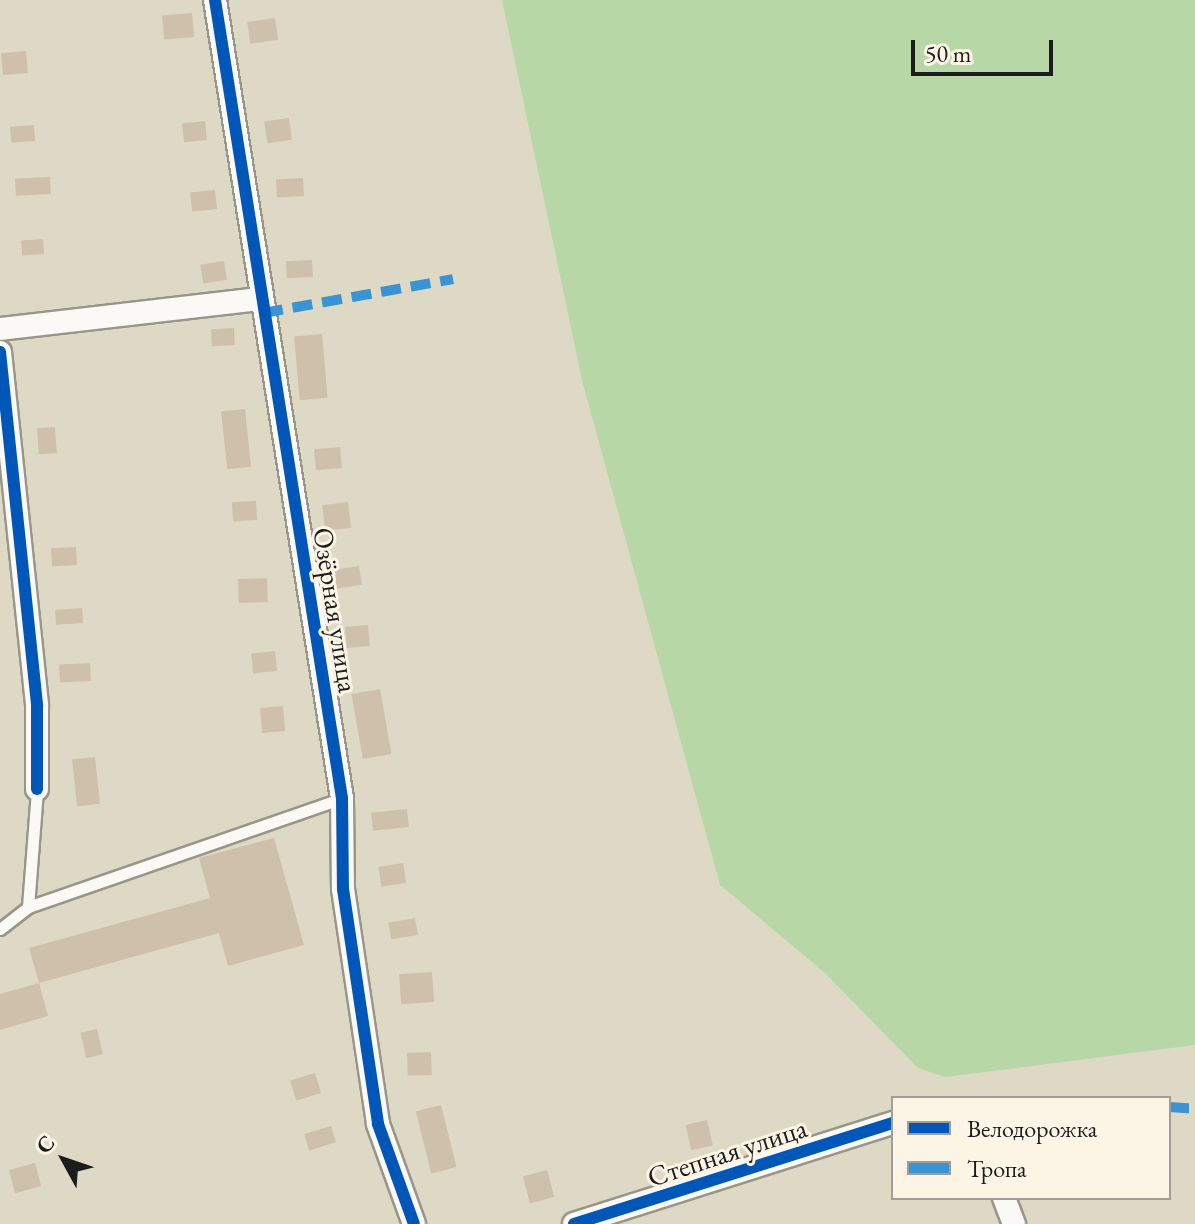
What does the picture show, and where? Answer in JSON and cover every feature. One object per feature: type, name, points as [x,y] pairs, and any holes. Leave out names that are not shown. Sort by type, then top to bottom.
[{"type":"street","name":"Озёрная улица","points":[[215,0],[342,798],[343,889],[378,1124],[414,1224]]},
{"type":"street","points":[[0,329],[261,299]]},
{"type":"street","points":[[0,352],[37,706],[37,789]]},
{"type":"street","name":"Степная улица","points":[[574,1224],[891,1124]]},
{"type":"street","points":[[1005,1200],[1014,1224]]},
{"type":"lane","points":[[28,907],[37,789]]},
{"type":"lane","points":[[0,929],[28,907],[342,798]]},
{"type":"green space","points":[[502,0],[1195,0],[1195,1045],[945,1077],[918,1068],[824,972],[720,885],[582,380]]},
{"type":"building","points":[[192,13],[194,37],[164,40],[162,16]]},
{"type":"building","points":[[275,18],[278,40],[250,44],[247,22]]},
{"type":"building","points":[[26,51],[28,73],[3,75],[1,53]]},
{"type":"building","points":[[289,118],[292,140],[267,143],[264,121]]},
{"type":"building","points":[[205,121],[207,140],[184,142],[182,123]]},
{"type":"building","points":[[34,125],[35,141],[11,143],[10,127]]},
{"type":"building","points":[[50,177],[51,194],[16,196],[15,179]]},
{"type":"building","points":[[303,178],[304,196],[277,197],[276,179]]},
{"type":"building","points":[[215,190],[217,209],[192,212],[190,193]]},
{"type":"building","points":[[43,239],[44,254],[22,255],[21,241]]},
{"type":"building","points":[[312,260],[313,277],[287,278],[286,261]]},
{"type":"building","points":[[224,261],[227,280],[203,284],[200,265]]},
{"type":"building","points":[[234,328],[235,345],[212,346],[211,329]]},
{"type":"building","points":[[322,334],[328,398],[300,400],[294,336]]},
{"type":"building","points":[[245,409],[251,467],[227,469],[221,412]]},
{"type":"building","points":[[55,427],[57,453],[39,454],[37,428]]},
{"type":"building","points":[[340,447],[342,468],[316,470],[314,449]]},
{"type":"building","points":[[256,501],[257,520],[233,521],[232,502]]},
{"type":"building","points":[[348,502],[351,528],[325,531],[322,505]]},
{"type":"building","points":[[76,547],[77,565],[52,566],[51,548]]},
{"type":"building","points":[[359,566],[362,585],[336,589],[333,570]]},
{"type":"building","points":[[267,578],[268,602],[239,603],[238,579]]},
{"type":"building","points":[[82,608],[83,623],[56,625],[55,610]]},
{"type":"building","points":[[368,625],[370,646],[347,648],[345,627]]},
{"type":"building","points":[[275,651],[277,671],[253,673],[251,654]]},
{"type":"building","points":[[90,663],[91,681],[60,683],[59,665]]},
{"type":"building","points":[[380,689],[391,754],[363,759],[351,694]]},
{"type":"building","points":[[283,706],[285,731],[262,733],[260,708]]},
{"type":"building","points":[[95,757],[100,804],[77,806],[72,759]]},
{"type":"building","points":[[407,809],[409,827],[373,831],[371,813]]},
{"type":"building","points":[[274,838],[304,945],[228,966],[219,933],[39,983],[29,948],[210,898],[199,858]]},
{"type":"building","points":[[403,863],[406,883],[381,887],[378,867]]},
{"type":"building","points":[[415,918],[418,935],[391,939],[388,923]]},
{"type":"building","points":[[432,972],[434,1002],[401,1004],[399,974]]},
{"type":"building","points":[[39,983],[48,1016],[0,1030],[0,994]]},
{"type":"building","points":[[97,1029],[103,1054],[86,1058],[80,1033]]},
{"type":"building","points":[[431,1052],[432,1075],[408,1076],[407,1053]]},
{"type":"building","points":[[315,1073],[321,1093],[296,1101],[290,1081]]},
{"type":"building","points":[[441,1105],[456,1167],[431,1173],[416,1111]]},
{"type":"building","points":[[707,1120],[713,1145],[691,1150],[686,1125]]},
{"type":"building","points":[[331,1126],[336,1142],[309,1150],[304,1134]]},
{"type":"building","points":[[35,1163],[41,1186],[15,1193],[9,1170]]},
{"type":"building","points":[[547,1170],[554,1197],[530,1204],[523,1176]]},
{"type":"marked path","points":[[263,313],[453,279]]},
{"type":"marked path","points":[[1171,1107],[1195,1109]]},
{"type":"cycle path","points":[[215,0],[342,798],[343,889],[378,1124],[414,1224]]},
{"type":"cycle path","points":[[0,352],[37,706],[37,789]]},
{"type":"cycle path","points":[[574,1224],[891,1124]]}]
